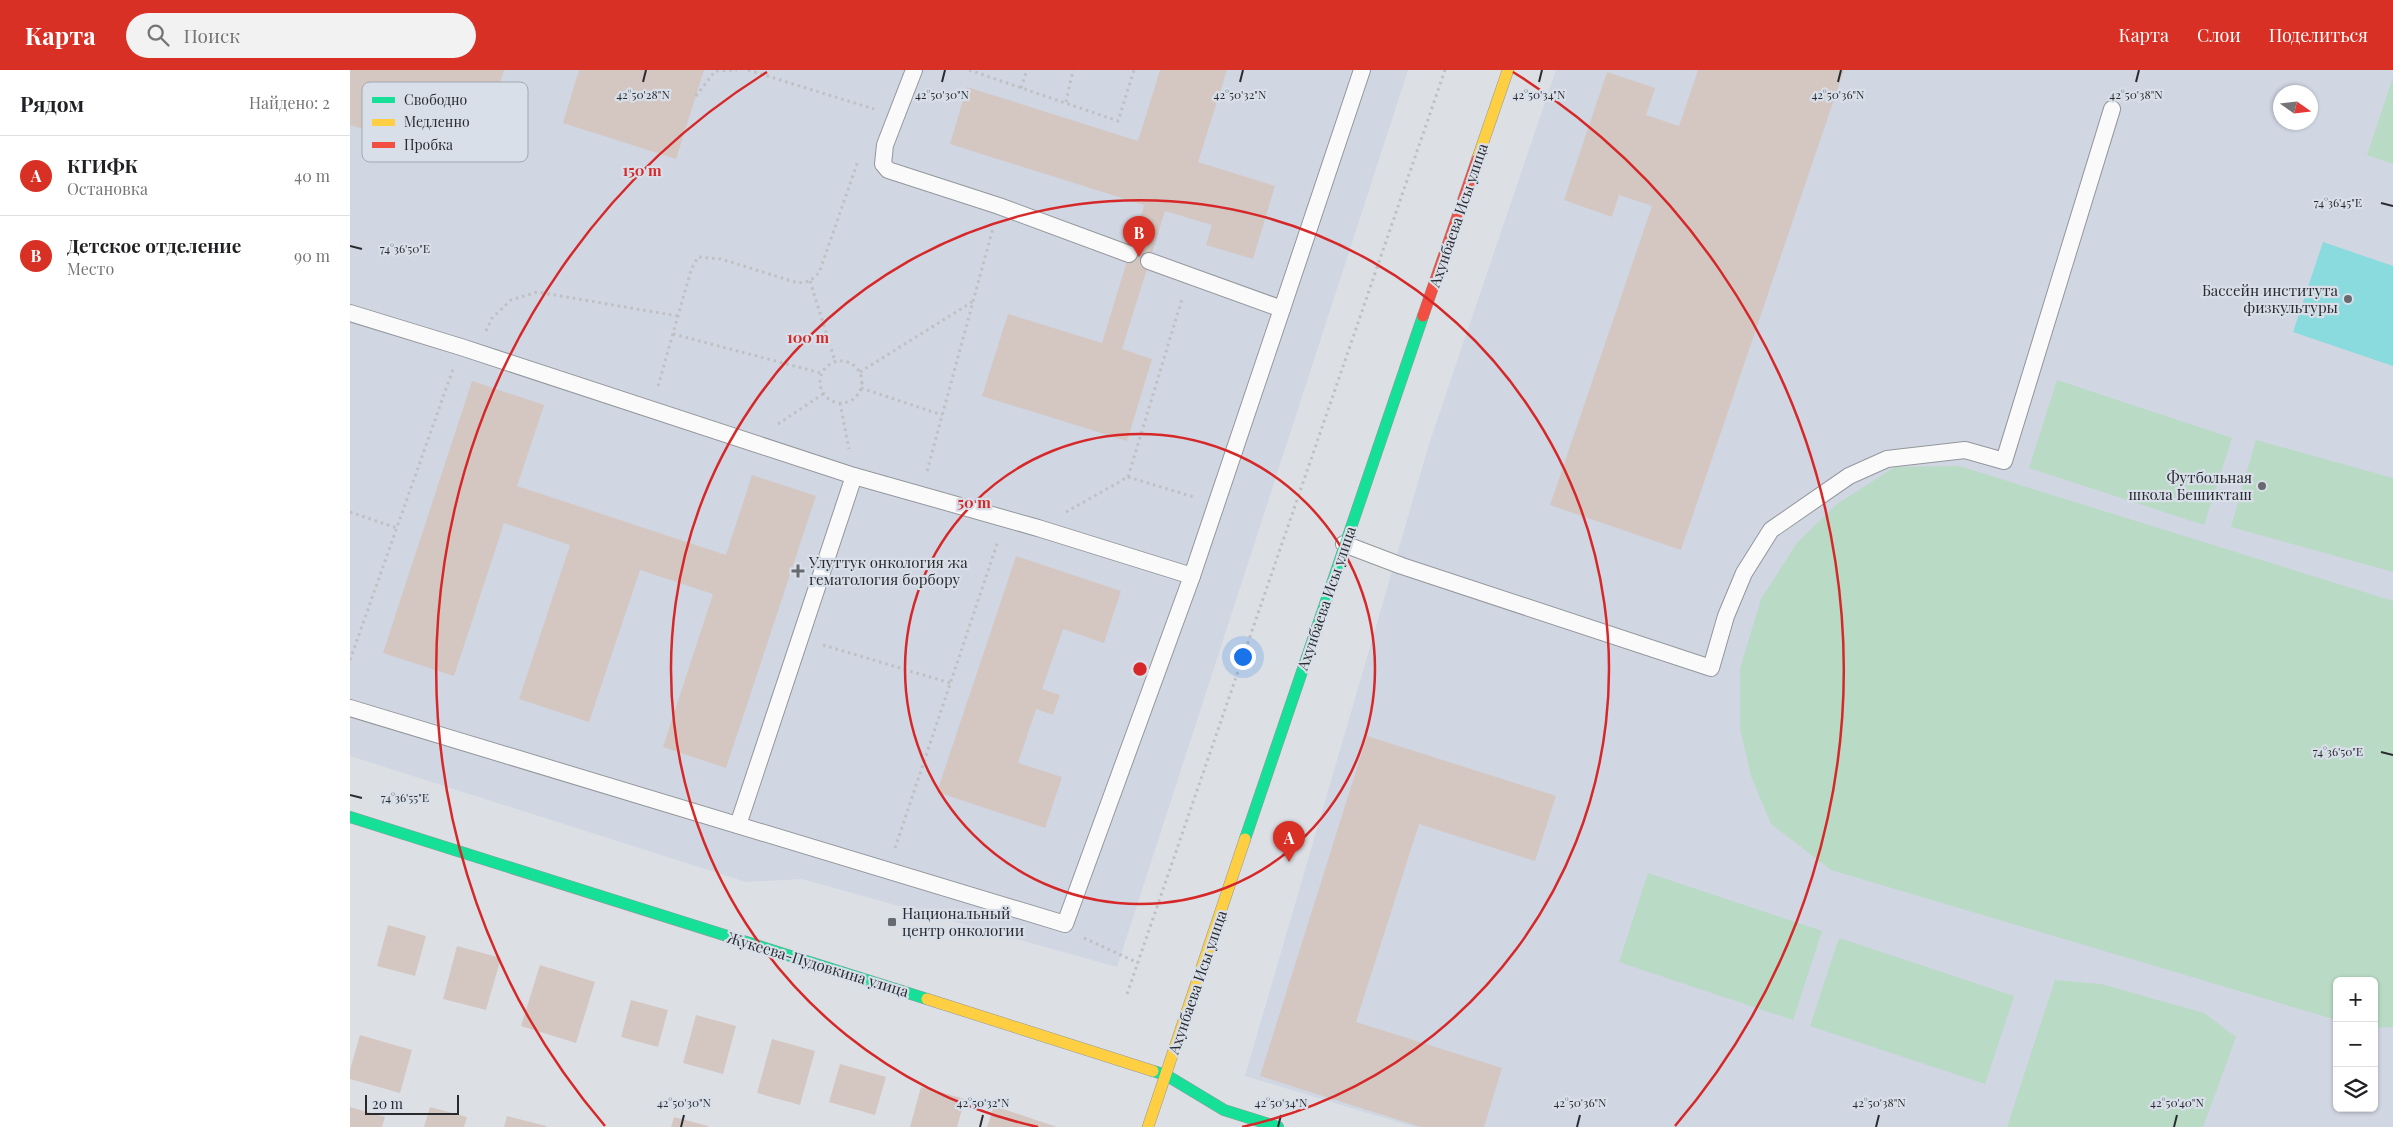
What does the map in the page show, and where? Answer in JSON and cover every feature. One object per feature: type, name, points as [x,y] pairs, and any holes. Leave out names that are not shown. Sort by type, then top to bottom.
[{"type":"main road","name":"Ахунбаева Исы улица","points":[[1148,1127],[1344,544],[1508,70]]},
{"type":"main road","name":"Жукеева-Пудовкина улица","points":[[350,817],[1166,1075],[1224,1110],[1278,1127]]},
{"type":"lane","points":[[914,70],[886,145],[883,164],[888,170],[999,206],[1129,254]]},
{"type":"lane","points":[[350,708],[1065,924],[1192,576],[1362,70]]},
{"type":"lane","points":[[1344,544],[1402,566],[1711,668],[1726,616],[1744,573],[1771,530],[1849,476],[1888,459],[1965,450],[2004,461],[2112,109]]},
{"type":"lane","points":[[1149,261],[1282,310]]},
{"type":"lane","points":[[350,313],[468,349],[854,476],[1038,528],[1192,576]]},
{"type":"lane","points":[[738,825],[854,476]]},
{"type":"path","points":[[696,96],[715,70],[737,70]]},
{"type":"path","points":[[748,70],[896,116]]},
{"type":"path","points":[[969,70],[1118,121],[1134,70]]},
{"type":"path","points":[[1020,88],[1027,70]]},
{"type":"path","points":[[1066,102],[1073,70]]},
{"type":"path","points":[[1127,994],[1445,70]]},
{"type":"path","points":[[652,410],[691,270],[698,257],[721,259],[798,283],[810,281],[819,273],[853,172],[864,149],[886,145]]},
{"type":"path","points":[[920,495],[999,206]]},
{"type":"path","points":[[1038,528],[1128,477],[1190,275]]},
{"type":"path","points":[[810,281],[836,361]]},
{"type":"path","points":[[350,660],[397,528],[468,349],[492,318],[511,300],[536,292],[678,316]]},
{"type":"path","points":[[860,372],[973,301]]},
{"type":"path","points":[[673,334],[821,373]]},
{"type":"path","points":[[845,360],[854,365],[860,372],[861,388],[857,396],[849,401],[840,403],[831,401],[823,394],[819,384],[821,373],[827,365],[836,361],[845,360]]},
{"type":"path","points":[[861,388],[942,415]]},
{"type":"path","points":[[751,442],[823,394]]},
{"type":"path","points":[[840,403],[854,476]]},
{"type":"path","points":[[1128,477],[1217,503]]},
{"type":"path","points":[[350,512],[397,528]]},
{"type":"path","points":[[888,870],[1005,519]]},
{"type":"path","points":[[800,638],[950,683]]},
{"type":"path","points":[[1065,924],[1083,938],[1138,962]]},
{"type":"shaded area","name":"Улуттук онкология жа гематология борбору","points":[[350,70],[1408,70],[1117,967],[802,879],[746,882],[350,756]]},
{"type":"shaded area","points":[[1556,70],[2393,70],[2393,1127],[1414,1127],[1245,1076],[1430,441]]},
{"type":"green space","points":[[2393,77],[2393,164],[2367,155]]},
{"type":"green space","points":[[2057,380],[2232,438],[2204,525],[2029,468]]},
{"type":"green space","points":[[2256,440],[2393,478],[2393,572],[2231,527]]},
{"type":"green space","points":[[1959,466],[2393,601],[2393,1027],[2378,1028],[2378,977],[2333,977],[2333,1019],[1831,870],[1771,824],[1751,776],[1740,728],[1740,669],[1761,599],[1797,543],[1837,504],[1895,467]]},
{"type":"green space","points":[[1648,873],[1822,931],[1793,1020],[1619,962]]},
{"type":"green space","points":[[1839,938],[2014,996],[1985,1084],[1810,1026]]},
{"type":"green space","points":[[2055,980],[2101,984],[2204,1013],[2236,1037],[2203,1127],[2007,1127]]},
{"type":"water","name":"Бассейн института физкультуры","points":[[2323,242],[2393,266],[2393,366],[2293,332]]},
{"type":"building","points":[[350,70],[504,70],[500,82],[362,82],[362,129],[350,125]]},
{"type":"building","points":[[579,70],[704,70],[676,159],[563,123]]},
{"type":"building","points":[[1160,70],[1227,70],[1198,162],[1275,186],[1253,259],[1206,245],[1212,225],[1165,211],[1122,349],[1152,359],[1127,441],[982,396],[1008,314],[1102,343],[1144,205],[950,144],[967,87],[1138,141]]},
{"type":"building","points":[[1698,70],[1844,70],[1681,550],[1550,505],[1652,206],[1619,195],[1612,217],[1564,200],[1607,72],[1655,88],[1646,115],[1679,126]]},
{"type":"building","points":[[472,381],[544,405],[517,486],[726,555],[752,475],[816,496],[726,768],[663,747],[713,594],[640,570],[589,722],[519,699],[570,545],[504,523],[454,676],[383,653]]},
{"type":"building","points":[[1016,556],[1121,591],[1104,643],[1063,629],[1042,689],[1060,695],[1053,715],[1036,709],[1018,763],[1062,777],[1045,828],[937,792]]},
{"type":"building","points":[[1367,736],[1556,796],[1535,861],[1419,824],[1356,1022],[1502,1068],[1484,1127],[1421,1127],[1260,1076]]},
{"type":"building","points":[[388,925],[426,936],[415,976],[377,966]]},
{"type":"building","points":[[457,946],[501,958],[486,1010],[443,999]]},
{"type":"building","points":[[540,965],[595,982],[576,1043],[521,1026]]},
{"type":"building","points":[[631,1000],[668,1010],[658,1047],[621,1037]]},
{"type":"building","points":[[696,1015],[736,1026],[723,1074],[683,1063]]},
{"type":"building","points":[[360,1035],[412,1050],[400,1093],[350,1079],[350,1070]]},
{"type":"building","points":[[772,1039],[815,1051],[800,1105],[757,1093]]},
{"type":"building","points":[[840,1064],[886,1077],[875,1115],[829,1102]]},
{"type":"building","points":[[921,1087],[965,1099],[957,1127],[910,1127]]},
{"type":"building","points":[[994,1106],[1057,1127],[987,1127]]},
{"type":"building","points":[[350,1107],[385,1117],[382,1127],[350,1127]]},
{"type":"building","points":[[430,1107],[467,1117],[464,1127],[424,1127]]},
{"type":"building","points":[[507,1116],[546,1126],[546,1127],[504,1127]]},
{"type":"building","points":[[674,1117],[708,1126],[708,1127],[671,1127]]},
{"type":"traffic: fast","points":[[1245,839],[1423,316]]},
{"type":"traffic: fast","points":[[350,817],[927,999]]},
{"type":"traffic: fast","points":[[1153,1071],[1166,1075],[1224,1110],[1278,1127]]},
{"type":"traffic: slow","points":[[1477,160],[1508,70]]},
{"type":"traffic: slow","points":[[1148,1127],[1245,839]]},
{"type":"traffic: slow","points":[[927,999],[1153,1071]]},
{"type":"traffic: jam","points":[[1423,316],[1477,160]]},
{"type":"place","name":"Детское отделение","points":[[1139,257]]},
{"type":"place","name":"Бассейн института физкультуры","points":[[2348,299]]},
{"type":"place","name":"Футбольная школа Бешикташ","points":[[2262,486]]},
{"type":"place","name":"Улуттук онкология жа гематология борбору","points":[[798,571]]},
{"type":"place","name":"КГИФК","points":[[1289,862]]},
{"type":"place","name":"Национальный центр онкологии","points":[[892,922]]}]
